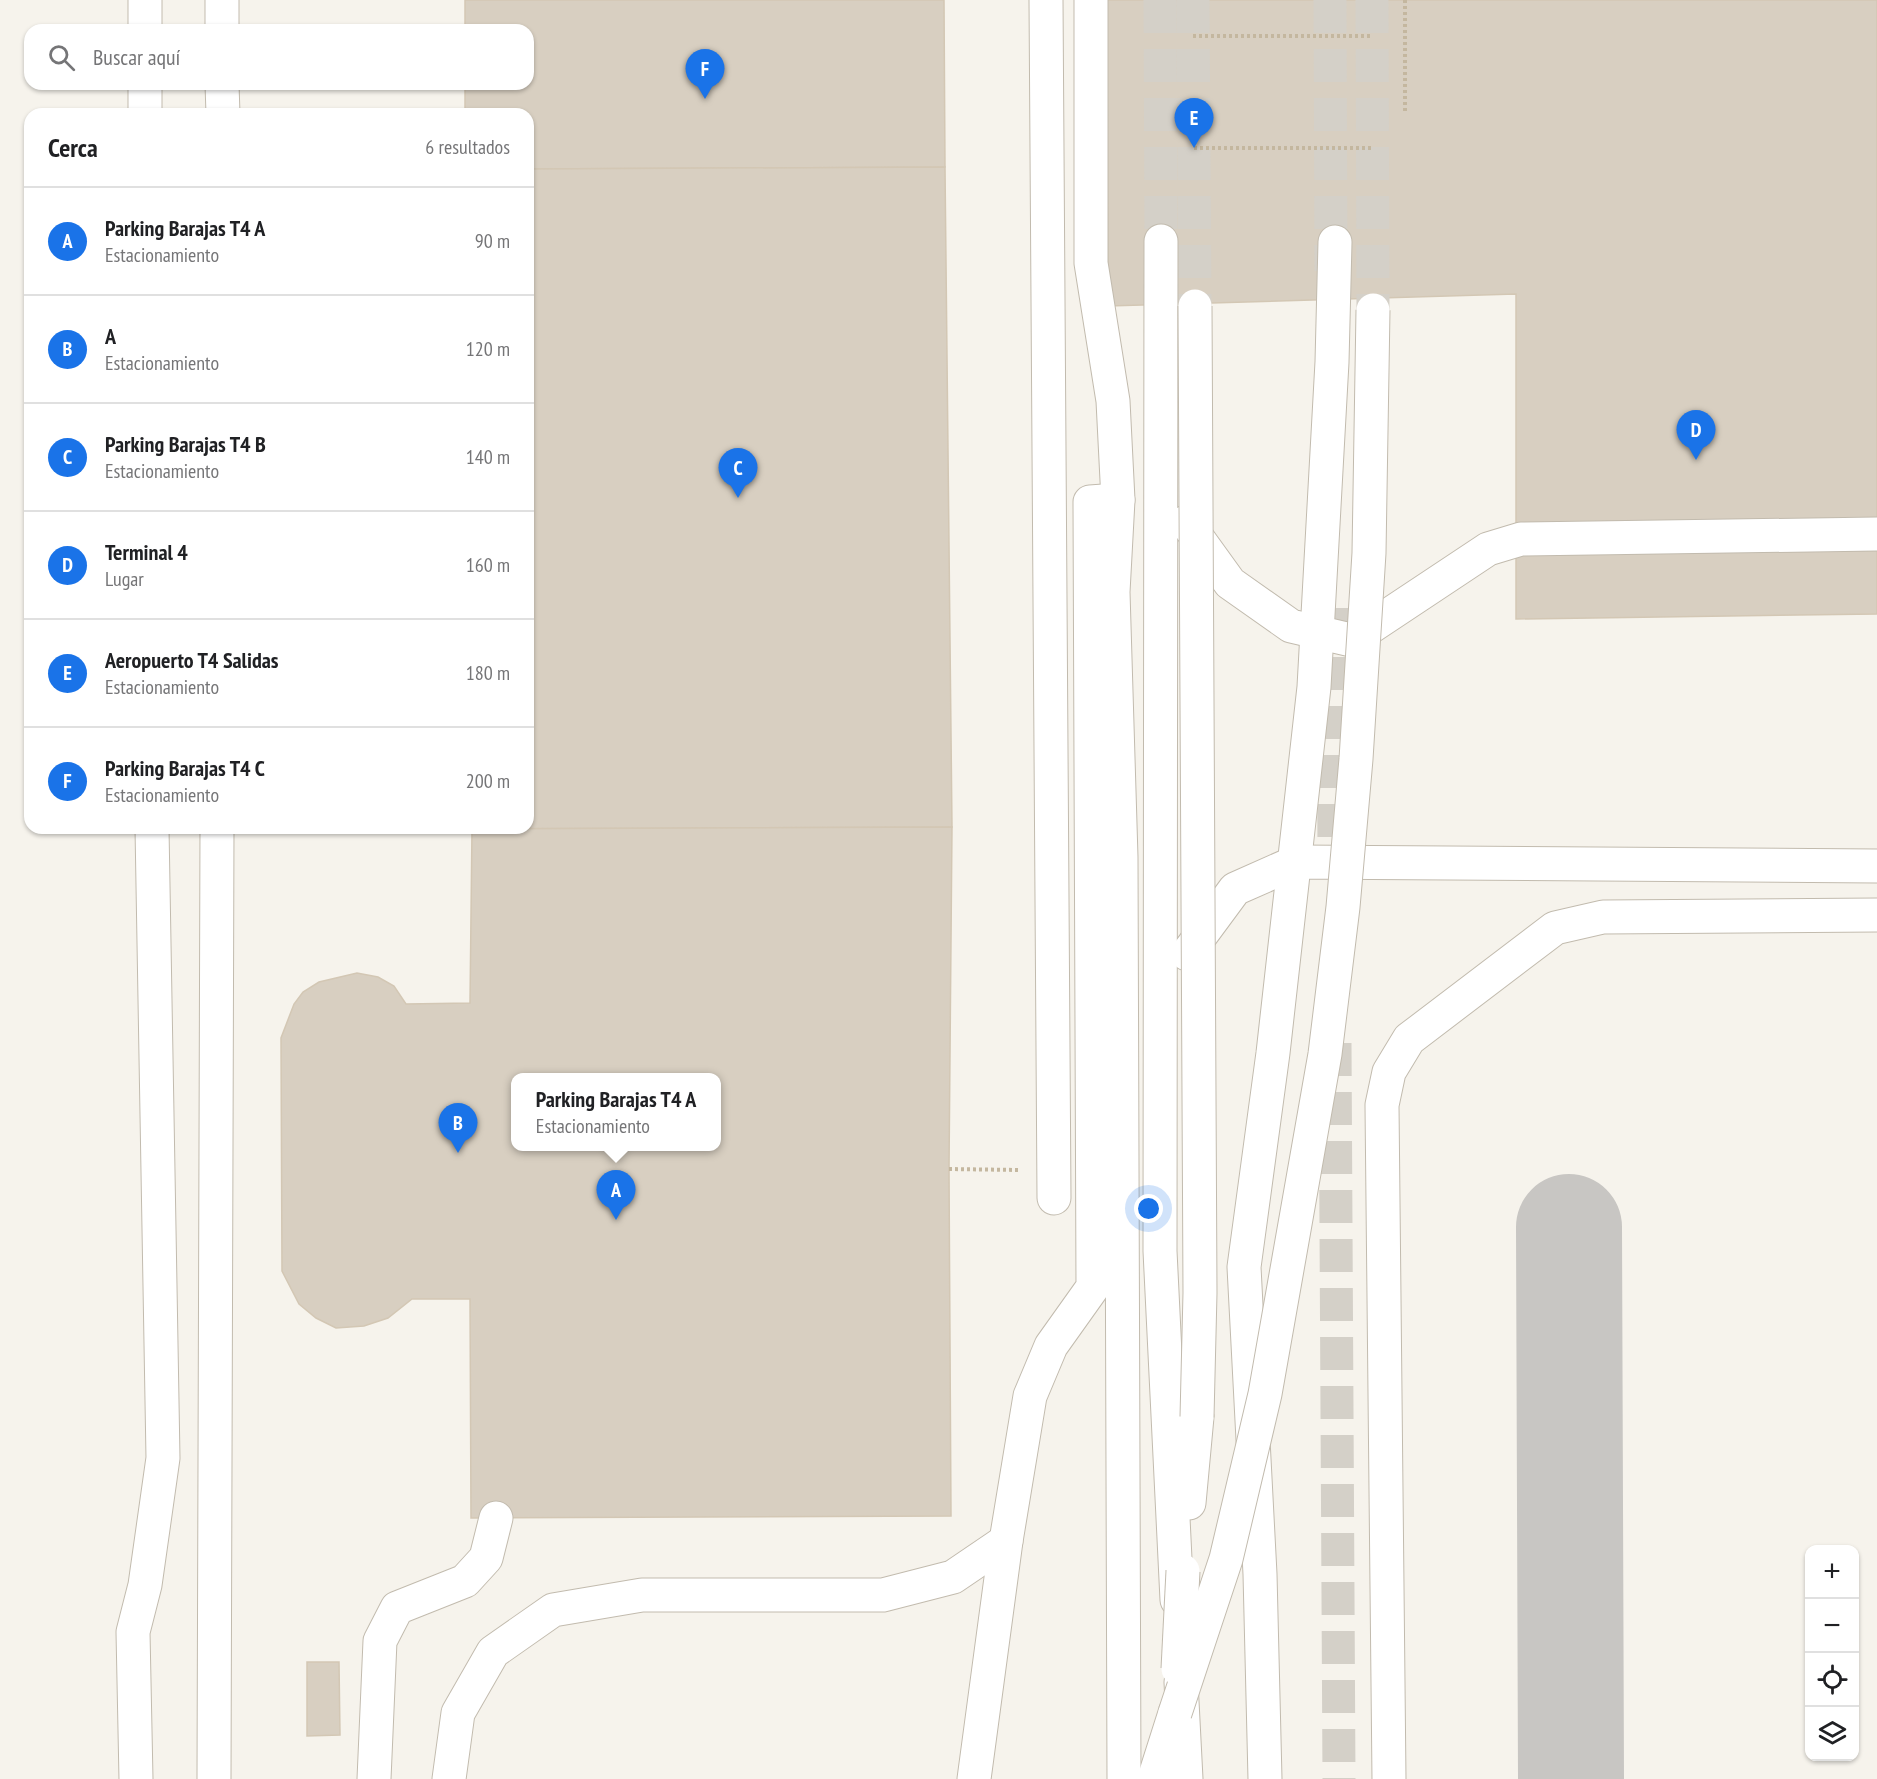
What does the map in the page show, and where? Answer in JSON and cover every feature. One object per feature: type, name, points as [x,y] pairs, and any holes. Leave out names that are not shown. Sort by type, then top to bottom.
[{"type":"street","points":[[145,0],[145,24]]},
{"type":"street","points":[[222,0],[222,24]]},
{"type":"street","points":[[1047,0],[1054,1198]]},
{"type":"street","points":[[974,1779],[1006,1541],[1029,1396],[1051,1346],[1093,1287],[1104,501],[1113,401],[1091,263],[1091,0]]},
{"type":"street","points":[[145,90],[145,108]]},
{"type":"street","points":[[222,90],[223,108]]},
{"type":"street","points":[[1161,242],[1160,1251],[1186,1779]]},
{"type":"street","points":[[1265,1779],[1260,1574],[1244,1267],[1296,862],[1314,687],[1332,362],[1335,242]]},
{"type":"street","points":[[1175,1713],[1183,1571],[1197,1417],[1200,1293],[1195,306]]},
{"type":"street","points":[[1154,1779],[1226,1559],[1265,1394],[1325,1054],[1343,907],[1356,759],[1369,553],[1373,310]]},
{"type":"street","points":[[1159,485],[1230,583],[1291,626],[1351,640],[1488,549],[1521,539],[1877,534]]},
{"type":"street","points":[[1104,501],[1113,592],[1121,857],[1124,1779]]},
{"type":"street","points":[[136,1779],[133,1632],[145,1585],[163,1458],[152,834]]},
{"type":"street","points":[[214,1779],[217,834]]},
{"type":"street","points":[[1159,1018],[1180,963],[1235,889],[1296,862],[1877,866]]},
{"type":"street","points":[[1389,1779],[1382,1105],[1389,1072],[1409,1039],[1555,928],[1603,917],[1877,915]]},
{"type":"street","points":[[374,1779],[380,1641],[397,1608],[465,1581],[486,1558],[496,1518]]},
{"type":"street","points":[[449,1779],[458,1713],[493,1652],[553,1610],[642,1595],[883,1595],[953,1577],[1006,1541]]},
{"type":"path","points":[[1405,0],[1405,112]]},
{"type":"path","points":[[1193,36],[1372,36]]},
{"type":"path","points":[[1194,148],[1372,148]]},
{"type":"path","points":[[949,1169],[987,1170]]},
{"type":"building","points":[[465,0],[944,0],[945,167],[534,169],[534,108],[465,108],[465,90],[534,90],[534,24],[465,24]]},
{"type":"building","points":[[1107,0],[1877,0],[1877,614],[1516,619],[1516,294],[1108,306]]},
{"type":"building","points":[[945,167],[952,827],[534,829],[534,169]]},
{"type":"building","points":[[952,827],[949,1169],[951,1516],[471,1518],[470,1299],[412,1299],[388,1318],[364,1326],[336,1328],[316,1318],[299,1304],[282,1271],[281,1038],[294,1004],[303,992],[319,982],[357,973],[378,977],[394,986],[406,1004],[470,1003],[472,834],[534,834],[534,829]]},
{"type":"building","points":[[307,1662],[339,1662],[340,1735],[307,1736]]},
{"type":"taxiway","points":[[1569,1227],[1571,1779]]},
{"type":"tunnel","points":[[1160,0],[1161,241]]},
{"type":"tunnel","points":[[1193,0],[1195,306]]},
{"type":"tunnel","points":[[1330,0],[1331,271]]},
{"type":"tunnel","points":[[1372,0],[1373,310]]},
{"type":"tunnel","points":[[1333,608],[1334,862]]},
{"type":"tunnel","points":[[1335,1043],[1339,1779]]},
{"type":"place","name":"Parking Barajas T4 C","points":[[705,99]]},
{"type":"place","name":"Aeropuerto T4 Salidas","points":[[1194,148]]},
{"type":"place","name":"Terminal 4","points":[[1696,460]]},
{"type":"place","name":"Parking Barajas T4 B","points":[[738,498]]},
{"type":"place","name":"A","points":[[458,1153]]},
{"type":"place","name":"Parking Barajas T4 A","points":[[616,1220]]}]
